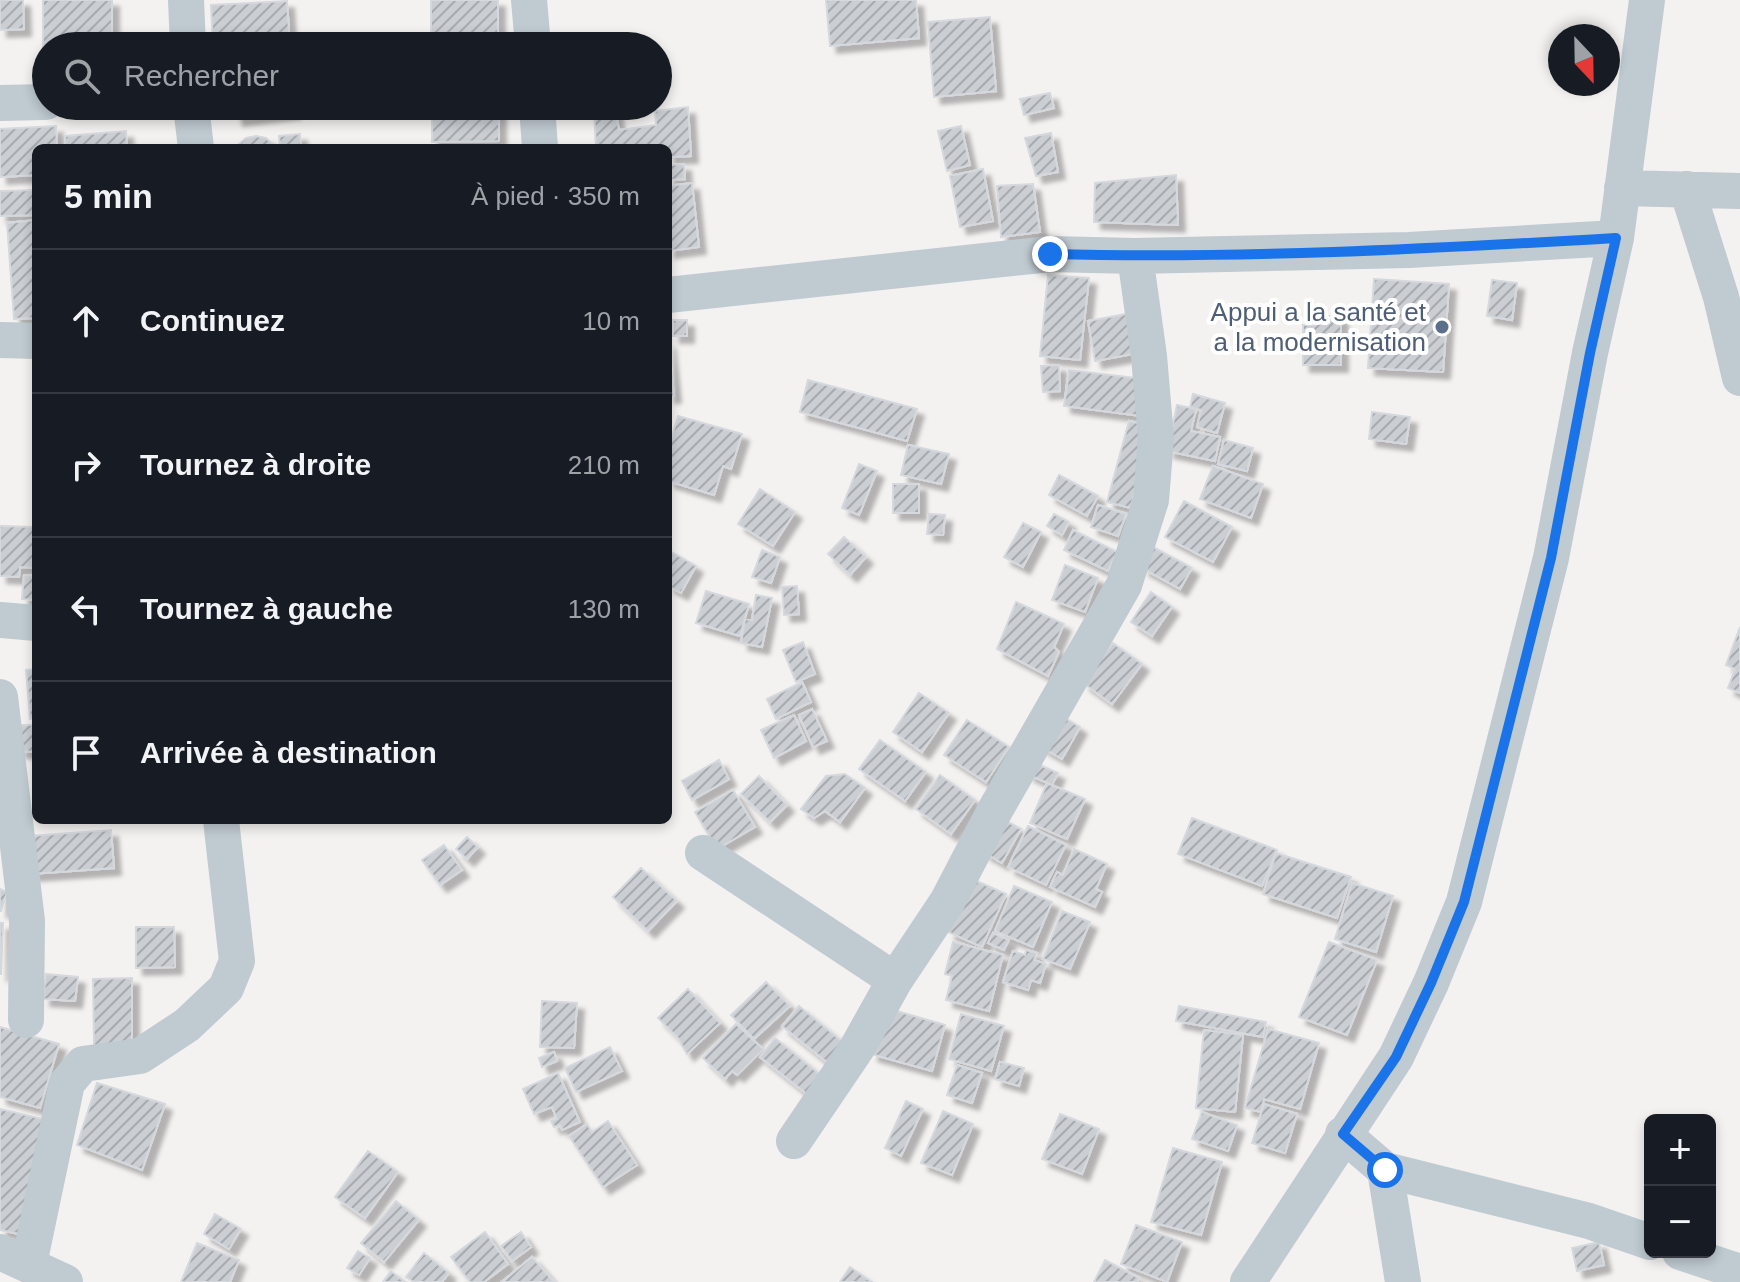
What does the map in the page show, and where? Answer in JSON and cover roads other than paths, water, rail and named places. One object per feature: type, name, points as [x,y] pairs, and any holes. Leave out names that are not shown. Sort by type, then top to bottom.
[{"type":"street","points":[[186,0],[187,32]]},
{"type":"street","points":[[529,0],[532,32]]},
{"type":"street","points":[[1248,1282],[1396,1057],[1464,902],[1551,558],[1590,353],[1616,238],[1647,0]]},
{"type":"street","points":[[0,103],[32,102]]},
{"type":"street","points":[[193,120],[196,144]]},
{"type":"street","points":[[538,120],[540,144]]},
{"type":"street","points":[[1622,188],[1740,191]]},
{"type":"street","points":[[1687,189],[1721,297],[1740,378]]},
{"type":"street","points":[[672,295],[1050,254],[1135,256],[1409,250],[1616,238]]},
{"type":"street","points":[[794,1141],[857,1048],[895,980],[947,902],[994,812],[1124,585],[1151,500],[1156,438],[1149,356],[1135,256]]},
{"type":"street","points":[[0,340],[32,341]]},
{"type":"street","points":[[0,620],[32,623]]},
{"type":"street","points":[[0,697],[27,921],[26,1020]]},
{"type":"street","points":[[65,1282],[15,1258],[67,1083],[83,1064],[140,1056],[187,1025],[226,988],[237,961],[221,824]]},
{"type":"street","points":[[703,853],[895,980]]},
{"type":"street","points":[[1343,1134],[1385,1170],[1589,1221],[1644,1240]]},
{"type":"street","points":[[1385,1170],[1403,1282]]},
{"type":"street","points":[[1698,1258],[1740,1272]]},
{"type":"place","name":"Appui a la santé et a la modernisation","points":[[1442,327]]}]
